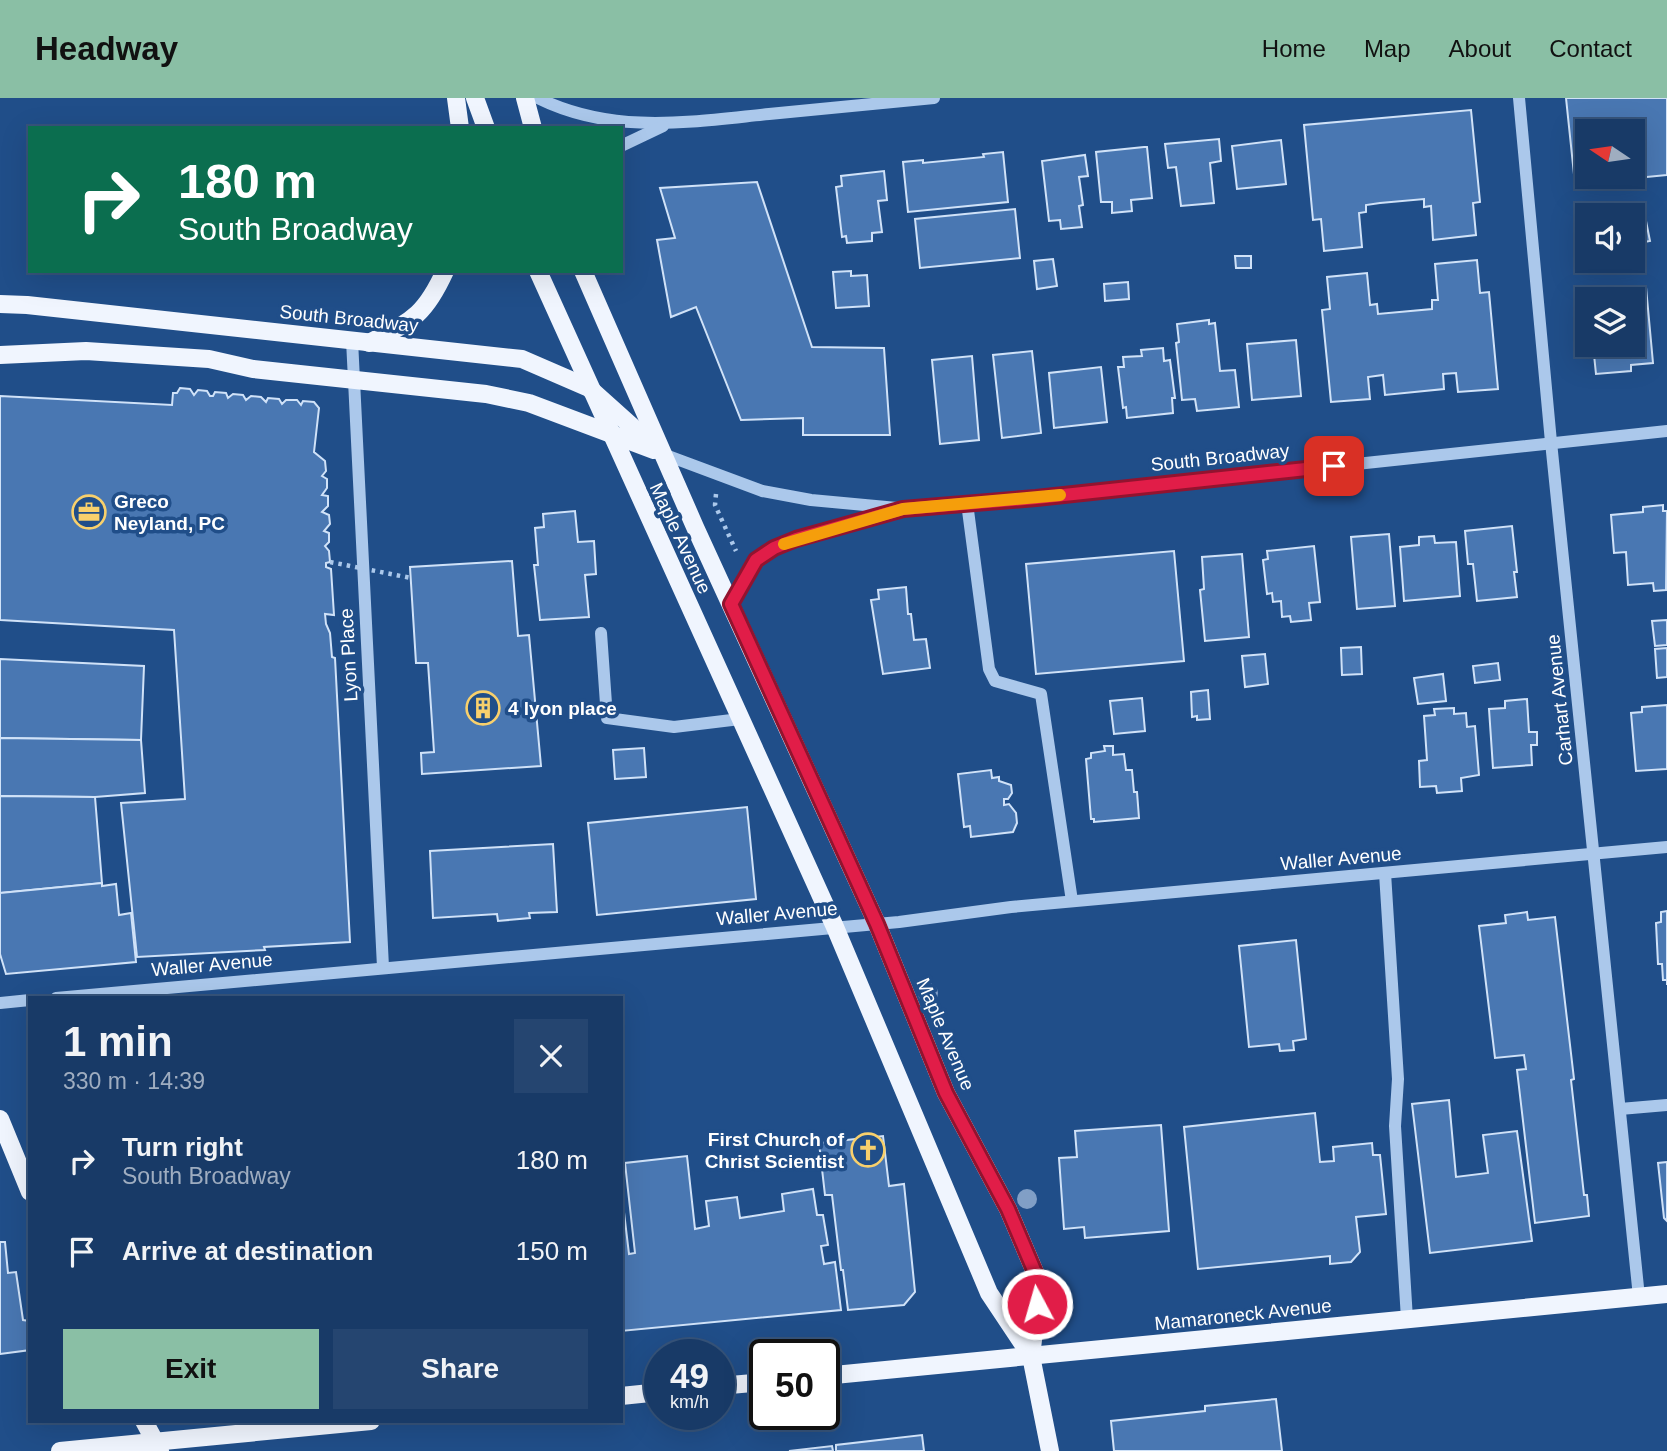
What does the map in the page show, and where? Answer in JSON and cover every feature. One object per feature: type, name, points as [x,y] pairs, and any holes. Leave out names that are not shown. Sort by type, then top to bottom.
[{"type":"main road","points":[[456,98],[460,126]]},
{"type":"main road","points":[[475,98],[485,126]]},
{"type":"main road","points":[[525,98],[532,126]]},
{"type":"main road","points":[[360,342],[410,322],[428,303],[443,273]]},
{"type":"main road","name":"Maple Avenue","points":[[539,273],[835,927],[989,1293],[1031,1356]]},
{"type":"main road","name":"Maple Avenue","points":[[584,273],[663,454],[877,924],[946,1093],[1008,1209],[1040,1284],[1031,1356],[1050,1451]]},
{"type":"main road","name":"South Broadway","points":[[0,304],[522,359],[589,388],[663,454]]},
{"type":"main road","name":"South Broadway","points":[[0,355],[86,351],[209,359],[253,369],[486,394],[529,403],[663,454]]},
{"type":"main road","points":[[0,1119],[28,1187]]},
{"type":"main road","name":"Mamaroneck Avenue","points":[[840,1374],[1667,1294]]},
{"type":"main road","points":[[623,1396],[644,1394]]},
{"type":"main road","points":[[145,1423],[158,1446]]},
{"type":"main road","points":[[60,1451],[158,1446],[354,1423]]},
{"type":"street","points":[[538,98],[562,110],[593,118],[667,124],[934,98]]},
{"type":"street","name":"Carhart Avenue","points":[[1519,98],[1551,442],[1639,1297]]},
{"type":"street","points":[[623,145],[667,124]]},
{"type":"street","name":"Lyon Place","points":[[360,342],[353,380],[383,967]]},
{"type":"street","name":"South Broadway","points":[[731,604],[756,560],[774,548],[796,539],[903,509],[1036,498],[1667,431]]},
{"type":"street","name":"South Broadway","points":[[663,454],[762,491],[811,500],[903,509]]},
{"type":"street","points":[[967,503],[989,669],[995,681],[1041,694],[1072,901]]},
{"type":"street","points":[[601,633],[607,718],[674,727],[740,719]]},
{"type":"street","name":"Waller Avenue","points":[[77,996],[877,924],[1072,901],[1667,847]]},
{"type":"street","points":[[1385,873],[1398,1079],[1395,1126],[1408,1319]]},
{"type":"street","points":[[0,1003],[28,1000]]},
{"type":"street","points":[[1620,1109],[1667,1105]]},
{"type":"path","points":[[716,493],[715,505],[740,558]]},
{"type":"path","points":[[330,562],[411,578]]},
{"type":"building","points":[[1566,98],[1667,98],[1667,175],[1645,177],[1645,119],[1575,119],[1575,184]]},
{"type":"building","points":[[1471,110],[1480,202],[1473,203],[1476,235],[1433,240],[1431,206],[1424,207],[1424,199],[1380,203],[1366,205],[1366,212],[1359,213],[1362,247],[1324,251],[1321,219],[1313,220],[1304,125]]},
{"type":"building","points":[[1219,139],[1221,161],[1210,163],[1214,203],[1181,206],[1176,167],[1168,168],[1165,144]]},
{"type":"building","points":[[1281,140],[1286,184],[1237,189],[1232,146]]},
{"type":"building","points":[[1147,147],[1152,198],[1131,200],[1132,211],[1112,213],[1112,202],[1101,202],[1096,152]]},
{"type":"building","points":[[1003,152],[1008,202],[908,212],[903,162],[923,160],[923,163],[984,157],[983,154]]},
{"type":"building","points":[[1085,155],[1088,176],[1079,177],[1083,205],[1079,206],[1082,227],[1061,229],[1060,220],[1049,221],[1042,161]]},
{"type":"building","points":[[884,171],[887,200],[878,201],[882,232],[872,233],[872,241],[847,243],[846,236],[842,237],[836,187],[842,186],[841,176]]},
{"type":"building","points":[[757,182],[812,347],[884,348],[890,435],[803,435],[803,418],[741,420],[696,307],[671,317],[657,240],[675,238],[660,188]]},
{"type":"building","points":[[1015,209],[1020,258],[920,268],[915,219]]},
{"type":"building","points":[[1645,216],[1650,241],[1645,242]]},
{"type":"building","points":[[1235,256],[1251,256],[1251,268],[1236,268]]},
{"type":"building","points":[[1053,259],[1057,286],[1037,289],[1034,261]]},
{"type":"building","points":[[1477,260],[1480,293],[1489,292],[1498,389],[1458,392],[1456,373],[1443,374],[1444,389],[1385,395],[1383,375],[1368,377],[1370,399],[1331,402],[1322,310],[1330,309],[1327,277],[1367,273],[1370,305],[1377,304],[1378,314],[1432,309],[1432,300],[1438,300],[1435,264]]},
{"type":"building","points":[[851,271],[851,276],[867,275],[869,306],[836,308],[833,272]]},
{"type":"building","points":[[1128,282],[1129,299],[1105,301],[1104,284]]},
{"type":"building","points":[[1645,287],[1653,363],[1631,365],[1631,371],[1596,374],[1594,357],[1645,357]]},
{"type":"building","points":[[1209,320],[1209,324],[1215,323],[1220,371],[1235,370],[1239,407],[1197,411],[1195,399],[1182,400],[1176,343],[1179,342],[1177,324]]},
{"type":"building","points":[[1296,340],[1301,396],[1252,400],[1247,344]]},
{"type":"building","points":[[1163,348],[1164,361],[1170,360],[1175,398],[1172,398],[1173,413],[1127,418],[1126,407],[1123,408],[1118,367],[1124,367],[1123,357],[1142,356],[1141,350]]},
{"type":"building","points":[[1032,351],[1041,433],[1002,438],[993,355]]},
{"type":"building","points":[[972,356],[979,440],[940,444],[932,360]]},
{"type":"building","points":[[1101,367],[1107,422],[1054,428],[1049,373]]},
{"type":"building","points":[[180,388],[190,389],[194,395],[198,390],[207,391],[210,396],[215,392],[226,393],[228,398],[233,394],[243,395],[246,400],[251,396],[261,397],[266,402],[268,398],[279,399],[282,404],[286,400],[297,400],[301,405],[303,401],[314,402],[319,408],[314,452],[325,461],[326,471],[322,476],[327,479],[327,488],[322,495],[328,496],[328,506],[322,512],[329,515],[330,524],[324,531],[329,533],[329,542],[325,546],[329,551],[330,562],[326,563],[326,567],[331,569],[334,615],[325,614],[332,657],[335,658],[350,942],[137,957],[121,803],[185,799],[174,630],[0,620],[0,396],[172,405],[173,393],[177,393]]},
{"type":"building","points":[[1663,505],[1663,511],[1667,511],[1666,590],[1654,591],[1653,583],[1628,585],[1626,552],[1614,553],[1611,515],[1643,512],[1643,507]]},
{"type":"building","points":[[575,511],[578,542],[594,541],[596,574],[585,575],[589,617],[540,620],[534,565],[538,565],[535,528],[544,527],[543,514]]},
{"type":"building","points":[[1512,526],[1517,597],[1477,601],[1473,564],[1468,564],[1465,531]]},
{"type":"building","points":[[1389,534],[1395,606],[1357,609],[1351,537]]},
{"type":"building","points":[[1434,536],[1435,543],[1456,542],[1460,596],[1404,601],[1400,547],[1419,545],[1419,537]]},
{"type":"building","points":[[1314,546],[1320,602],[1309,603],[1311,620],[1291,622],[1290,616],[1282,617],[1281,601],[1273,602],[1272,593],[1267,594],[1263,560],[1268,559],[1267,551]]},
{"type":"building","points":[[1174,551],[1184,661],[1036,674],[1026,564]]},
{"type":"building","points":[[1242,554],[1249,637],[1205,641],[1200,590],[1204,589],[1202,557]]},
{"type":"building","name":"4 lyon place","points":[[512,561],[518,636],[529,635],[541,766],[422,774],[421,753],[434,752],[428,663],[416,663],[410,567]]},
{"type":"building","points":[[906,587],[914,640],[926,639],[930,668],[883,674],[871,600],[879,599],[878,590]]},
{"type":"building","points":[[1667,620],[1667,645],[1655,646],[1652,621]]},
{"type":"building","points":[[1361,647],[1362,674],[1342,675],[1341,648]]},
{"type":"building","points":[[1667,648],[1667,677],[1657,678],[1655,649]]},
{"type":"building","points":[[1265,654],[1268,684],[1245,687],[1242,656]]},
{"type":"building","points":[[0,659],[144,666],[141,740],[0,738]]},
{"type":"building","points":[[1498,663],[1500,680],[1475,683],[1473,666]]},
{"type":"building","points":[[1443,674],[1446,701],[1418,704],[1414,678]]},
{"type":"building","points":[[1208,690],[1210,719],[1197,720],[1197,716],[1192,717],[1191,692]]},
{"type":"building","points":[[1142,698],[1145,731],[1114,734],[1110,701]]},
{"type":"building","points":[[1527,699],[1529,732],[1537,732],[1537,745],[1531,745],[1532,765],[1493,768],[1489,709],[1505,708],[1505,701]]},
{"type":"building","points":[[1667,705],[1667,769],[1636,771],[1631,713],[1642,712],[1642,707]]},
{"type":"building","points":[[1454,708],[1454,714],[1466,713],[1467,727],[1475,726],[1479,775],[1461,778],[1462,791],[1437,793],[1436,786],[1420,787],[1419,761],[1427,760],[1424,716],[1435,715],[1434,709]]},
{"type":"building","points":[[0,738],[141,740],[145,793],[95,797],[0,796]]},
{"type":"building","points":[[1104,746],[1113,746],[1113,755],[1124,754],[1126,770],[1132,770],[1139,818],[1094,822],[1094,819],[1091,819],[1086,759],[1091,758],[1091,753],[1105,751]]},
{"type":"building","points":[[644,748],[646,777],[615,779],[613,750]]},
{"type":"building","points":[[991,770],[992,778],[999,777],[999,781],[1011,785],[1012,793],[1008,799],[1004,799],[1004,805],[1009,804],[1016,813],[1017,823],[1013,832],[971,837],[970,826],[964,827],[958,774]]},
{"type":"building","points":[[0,796],[95,797],[102,883],[0,893]]},
{"type":"building","points":[[747,807],[756,899],[597,915],[588,823]]},
{"type":"building","points":[[553,844],[557,912],[529,913],[530,918],[498,921],[497,914],[433,918],[430,851]]},
{"type":"building","points":[[102,883],[102,886],[116,884],[119,915],[131,913],[136,962],[6,974],[0,954],[0,893]]},
{"type":"building","points":[[1667,911],[1667,980],[1663,980],[1662,964],[1658,964],[1656,923],[1661,922],[1661,912]]},
{"type":"building","points":[[1527,912],[1528,920],[1555,917],[1584,1195],[1587,1195],[1589,1216],[1535,1223],[1517,1070],[1526,1069],[1524,1055],[1495,1058],[1479,926],[1506,923],[1505,915]]},
{"type":"building","points":[[1296,940],[1306,1039],[1293,1041],[1294,1050],[1280,1051],[1279,1044],[1249,1047],[1239,946]]},
{"type":"building","points":[[1449,1100],[1456,1177],[1488,1173],[1483,1135],[1517,1131],[1532,1241],[1430,1253],[1412,1104]]},
{"type":"building","points":[[1315,1113],[1320,1162],[1334,1161],[1333,1147],[1372,1143],[1373,1155],[1380,1155],[1386,1214],[1356,1217],[1360,1252],[1351,1262],[1330,1264],[1330,1256],[1198,1269],[1184,1127]]},
{"type":"building","points":[[1161,1125],[1169,1231],[1085,1238],[1084,1227],[1064,1229],[1059,1158],[1077,1157],[1075,1131]]},
{"type":"building","points":[[883,1136],[889,1186],[904,1184],[915,1292],[904,1305],[848,1310],[832,1195],[825,1195],[819,1143]]},
{"type":"building","points":[[687,1156],[695,1229],[709,1226],[706,1201],[737,1197],[740,1218],[784,1211],[782,1194],[813,1189],[817,1215],[823,1215],[828,1245],[821,1246],[824,1264],[835,1262],[841,1310],[623,1331],[623,1204],[629,1254],[635,1253],[625,1163]]},
{"type":"building","points":[[1667,1162],[1667,1221],[1664,1218],[1658,1163]]},
{"type":"building","points":[[0,1242],[5,1242],[8,1273],[16,1272],[23,1320],[28,1321],[28,1350],[0,1354]]},
{"type":"building","points":[[1276,1399],[1282,1451],[1114,1451],[1111,1421],[1205,1411],[1205,1406]]},
{"type":"building","points":[[922,1435],[924,1451],[836,1451],[836,1445]]},
{"type":"building","points":[[832,1446],[833,1451],[789,1451]]},
{"type":"slow traffic","points":[[784,544],[903,509],[1060,495]]},
{"type":"place","name":"Greco Neyland, PC","points":[[89,512]]},
{"type":"place","name":"4 lyon place","points":[[483,708]]},
{"type":"place","name":"First Church of Christ Scientist","points":[[868,1150]]},
{"type":"route","points":[[1037,1304],[1040,1284],[1008,1209],[946,1093],[877,924],[731,604],[756,560],[774,548],[796,539],[903,509],[1036,498],[1334,466]]}]
